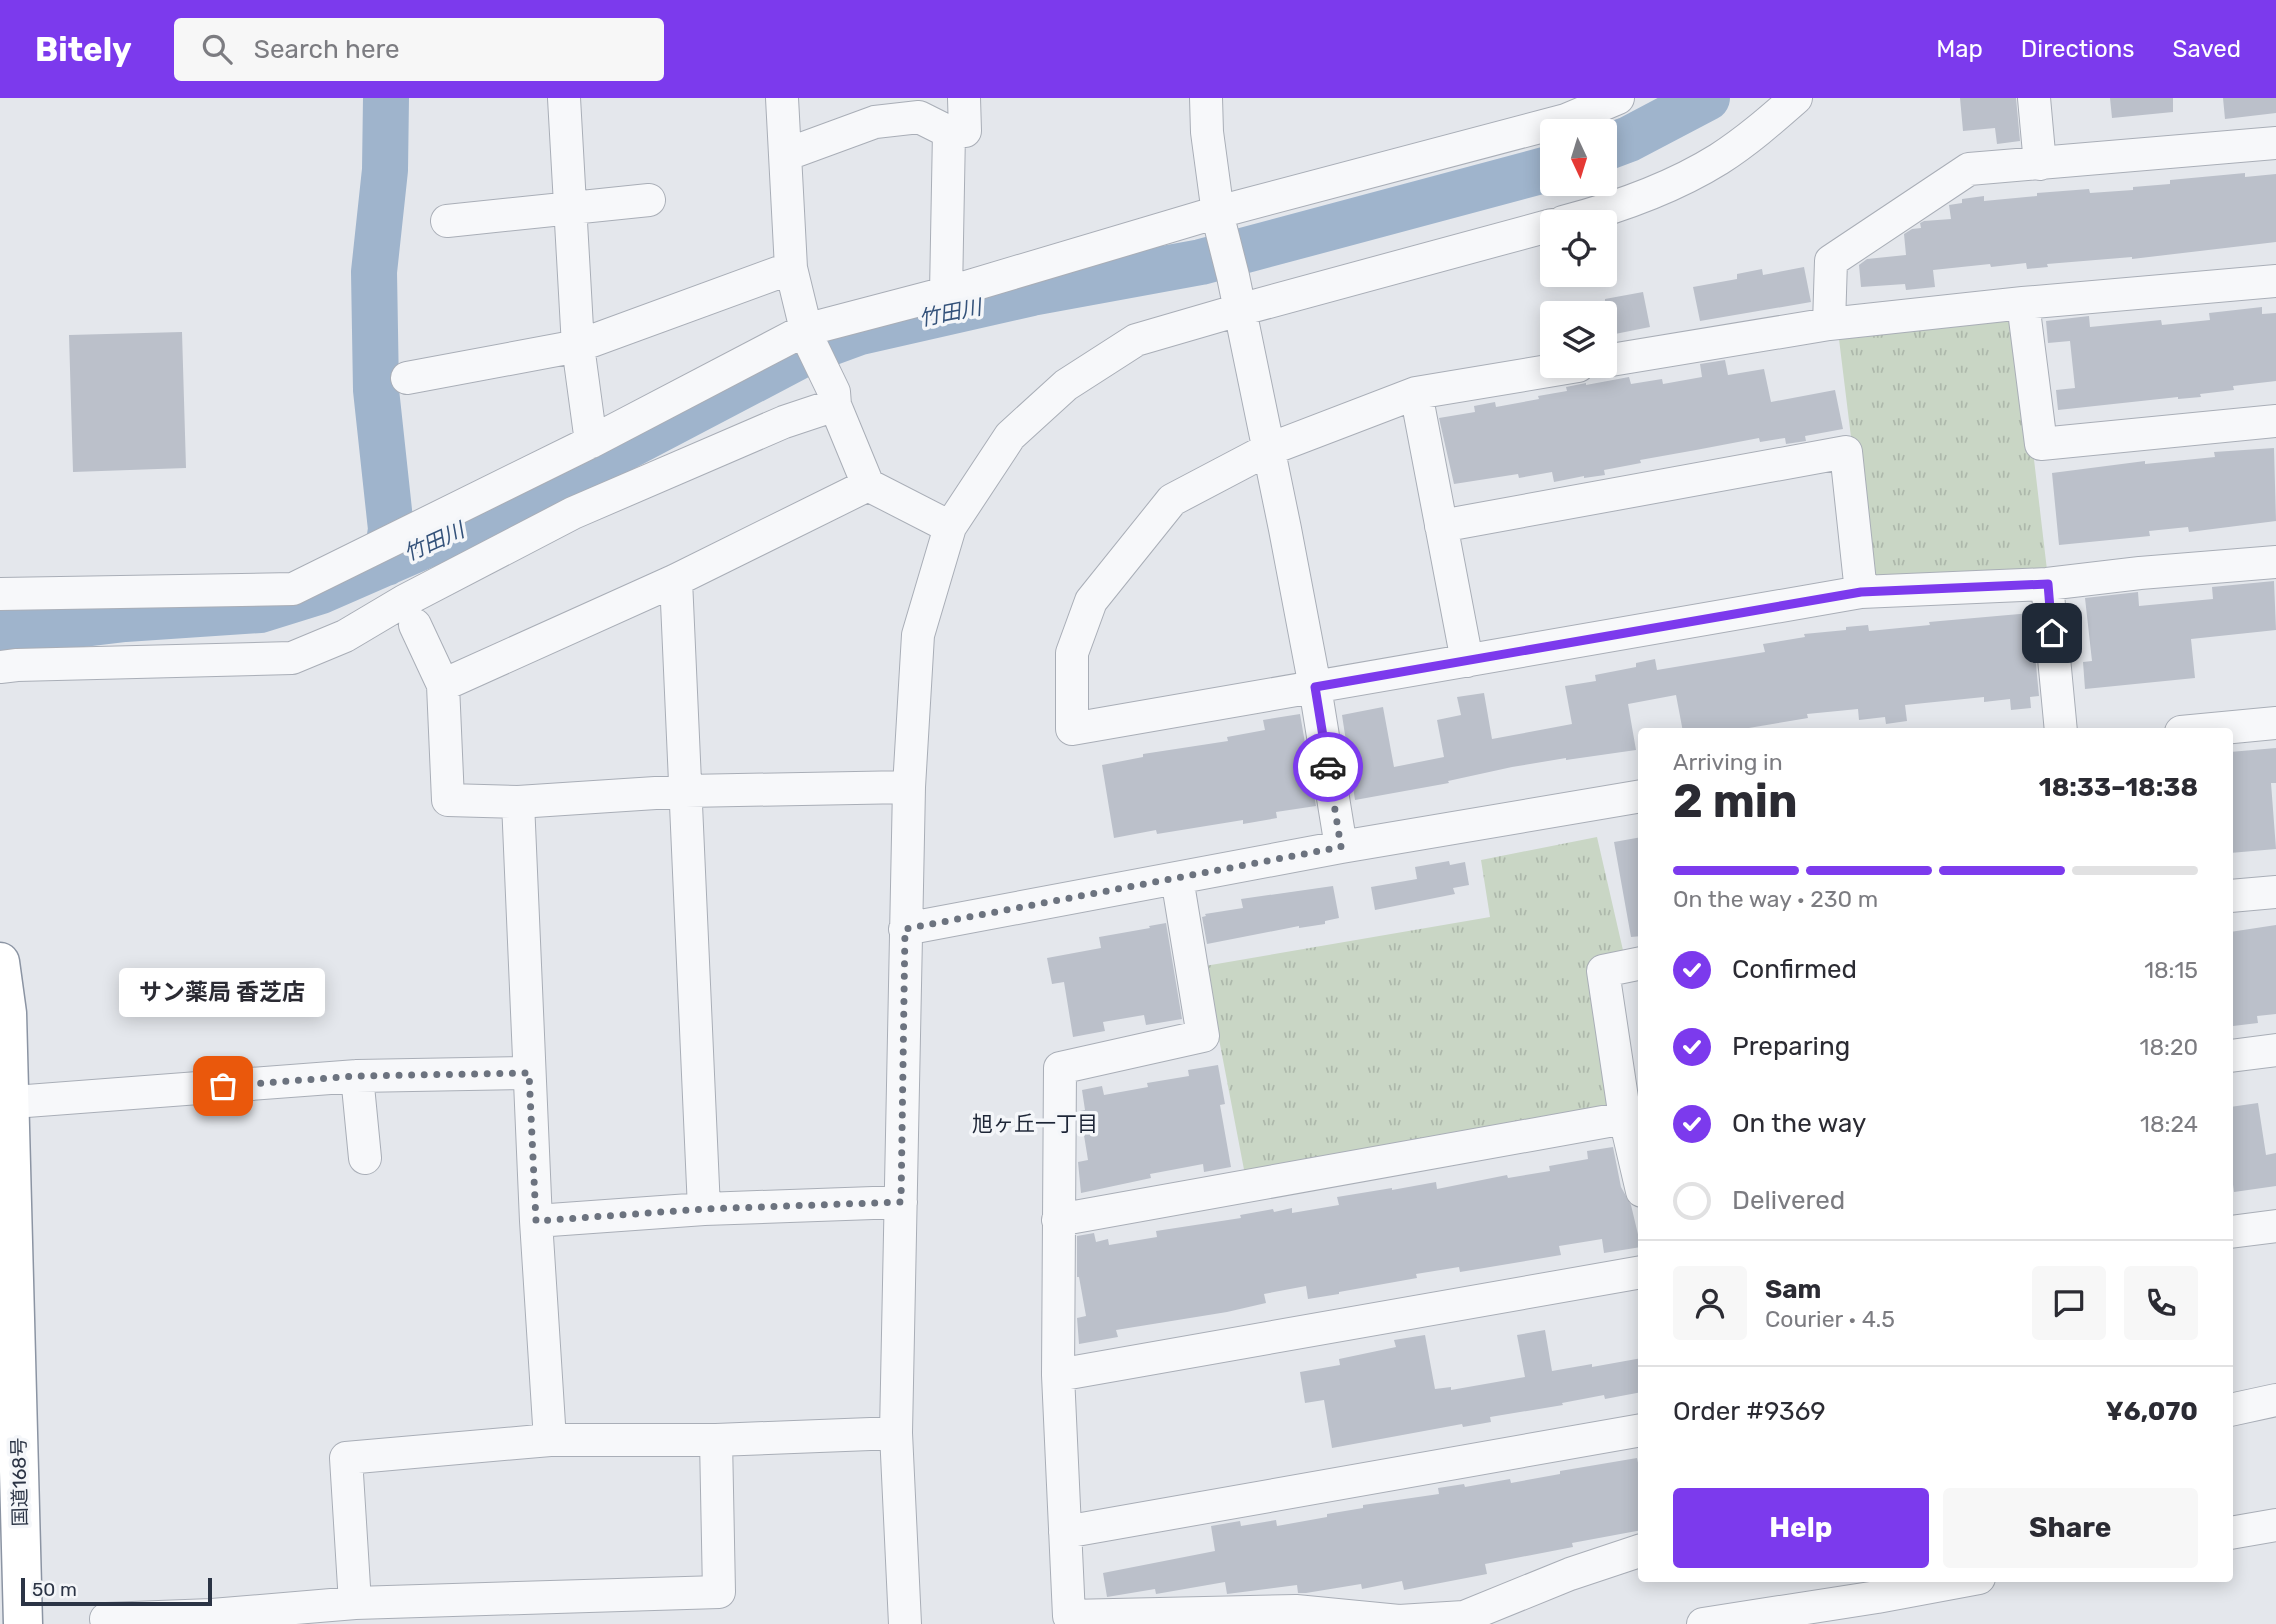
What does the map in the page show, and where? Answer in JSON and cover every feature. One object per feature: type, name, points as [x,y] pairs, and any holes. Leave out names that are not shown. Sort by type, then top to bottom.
[{"type":"highway","name":"国道168号","points":[[0,962],[7,1013],[5,1103],[23,1624]]},
{"type":"street","points":[[564,98],[578,346],[591,442]]},
{"type":"street","points":[[782,98],[791,268],[806,334],[835,398],[868,485],[950,527]]},
{"type":"street","points":[[785,155],[875,121],[919,117],[949,132],[965,131],[964,98]]},
{"type":"street","points":[[1206,98],[1207,132],[1219,217],[1285,529],[1315,687],[1341,847]]},
{"type":"street","points":[[0,594],[293,589],[806,334],[1566,120],[1618,98]]},
{"type":"street","points":[[1607,210],[1677,182],[1718,159],[1763,127],[1796,98]]},
{"type":"street","points":[[2034,98],[2040,164]]},
{"type":"street","points":[[946,293],[949,132]]},
{"type":"street","points":[[1829,324],[1830,261],[1969,169],[2276,144]]},
{"type":"street","points":[[447,221],[649,200]]},
{"type":"street","points":[[905,1624],[896,1433],[909,787],[918,635],[950,527],[1010,436],[1066,385],[1136,340],[1540,228]]},
{"type":"street","points":[[407,378],[578,346],[791,268]]},
{"type":"street","points":[[1617,359],[1829,324],[2023,303],[2276,281]]},
{"type":"street","points":[[2023,303],[2041,444],[2276,421]]},
{"type":"street","points":[[1540,372],[1416,393],[1267,450],[1172,500],[1091,601],[1072,653],[1072,729],[1861,592],[2048,584],[2140,573],[2276,562]]},
{"type":"street","points":[[1416,393],[1467,661]]},
{"type":"street","points":[[0,667],[292,658],[345,636],[404,601],[573,513],[835,398]]},
{"type":"street","points":[[1441,526],[1846,452],[1861,592]]},
{"type":"street","points":[[443,685],[676,580],[868,485]]},
{"type":"street","points":[[676,580],[704,1209]]},
{"type":"street","points":[[2048,584],[2061,728]]},
{"type":"street","points":[[415,625],[443,685],[448,800],[518,802],[685,791],[909,787]]},
{"type":"street","points":[[2224,728],[2276,723]]},
{"type":"street","points":[[905,929],[1341,847],[1638,797]]},
{"type":"street","points":[[518,802],[536,1221],[550,1440]]},
{"type":"street","points":[[1177,878],[1203,1036],[1060,1068],[1058,1374],[1069,1616],[1296,1611],[1399,1621],[1464,1617],[1570,1574],[1638,1551]]},
{"type":"street","points":[[2233,896],[2276,892]]},
{"type":"street","points":[[1638,964],[1603,971],[1625,1118],[1638,1174]]},
{"type":"street","points":[[2233,1056],[2276,1050]]},
{"type":"street","points":[[5,1103],[357,1076],[529,1073]]},
{"type":"street","points":[[357,1076],[365,1158]]},
{"type":"street","points":[[1058,1220],[1625,1118]]},
{"type":"street","points":[[536,1221],[704,1209],[901,1202]]},
{"type":"street","points":[[2233,1233],[2276,1226]]},
{"type":"street","points":[[1058,1374],[1638,1273]]},
{"type":"street","points":[[2233,1409],[2276,1400]]},
{"type":"street","points":[[1065,1532],[1638,1431]]},
{"type":"street","points":[[355,1603],[346,1458],[550,1440],[716,1440],[896,1433]]},
{"type":"street","points":[[106,1619],[212,1619],[355,1603],[719,1592],[716,1440]]},
{"type":"street","points":[[2233,1532],[2276,1525]]},
{"type":"street","points":[[1703,1624],[1878,1600],[1961,1582]]},
{"type":"green space","points":[[2017,315],[2047,570],[1869,584],[1838,331]]},
{"type":"green space","points":[[1597,837],[1625,959],[1596,968],[1621,1114],[1246,1180],[1205,966],[1490,917],[1481,860]]},
{"type":"building","points":[[1960,98],[2016,98],[2020,141],[1997,144],[1995,128],[1963,131]]},
{"type":"building","points":[[2110,98],[2173,98],[2173,112],[2112,118]]},
{"type":"building","points":[[2223,98],[2276,98],[2276,113],[2225,119]]},
{"type":"building","points":[[2245,173],[2245,177],[2276,174],[2276,242],[2132,259],[2047,264],[2048,267],[2027,269],[2026,263],[1933,270],[1935,287],[1906,290],[1905,284],[1861,287],[1859,265],[1867,259],[1906,255],[1904,234],[1921,228],[1920,223],[1924,221],[1951,219],[1949,205],[1962,203],[1962,199],[1984,196],[1984,201],[2089,189],[2090,193],[2133,190],[2133,187],[2170,184],[2170,180]]},
{"type":"building","points":[[1804,267],[1811,302],[1700,321],[1693,287],[1737,279],[1737,274],[1762,269],[1763,275]]},
{"type":"building","points":[[1643,292],[1650,327],[1617,334],[1617,301],[1605,299]]},
{"type":"building","points":[[2262,307],[2262,314],[2276,313],[2276,381],[2233,386],[2234,390],[2200,394],[2201,397],[2058,410],[2056,390],[2075,388],[2070,341],[2048,343],[2046,321],[2089,316],[2090,327],[2161,320],[2162,325],[2210,320],[2209,313]]},
{"type":"building","points":[[182,332],[186,468],[73,472],[69,335]]},
{"type":"building","points":[[1725,360],[1728,375],[1764,369],[1771,402],[1835,390],[1843,429],[1805,436],[1806,441],[1786,444],[1785,438],[1760,442],[1759,438],[1640,460],[1641,463],[1604,470],[1605,475],[1584,478],[1554,482],[1552,472],[1519,478],[1518,474],[1454,484],[1439,418],[1475,412],[1474,406],[1495,402],[1496,407],[1539,399],[1538,396],[1567,391],[1566,387],[1586,383],[1629,377],[1631,384],[1662,379],[1663,384],[1702,377],[1700,364]]},
{"type":"building","points":[[2274,448],[2276,521],[2189,532],[2188,527],[2149,531],[2150,536],[2059,545],[2052,473],[2145,461],[2145,464],[2215,457],[2214,452]]},
{"type":"building","points":[[2274,581],[2276,630],[2191,639],[2195,678],[2085,689],[2083,662],[2092,661],[2085,598],[2138,592],[2139,606],[2213,599],[2212,587]]},
{"type":"building","points":[[2031,613],[2039,696],[2030,697],[2031,708],[2011,710],[2010,699],[1984,702],[1984,697],[1905,705],[1907,721],[1886,724],[1885,717],[1859,720],[1858,709],[1807,714],[1808,718],[1749,728],[1682,728],[1676,695],[1628,704],[1636,750],[1512,767],[1448,781],[1449,783],[1355,800],[1342,715],[1383,707],[1394,767],[1444,757],[1437,720],[1461,715],[1457,697],[1484,693],[1492,739],[1572,724],[1565,686],[1596,681],[1595,675],[1636,667],[1636,663],[1655,659],[1657,670],[1765,652],[1763,644],[1805,637],[1804,634],[1868,625],[1869,631],[1930,625],[1929,622]]},
{"type":"building","points":[[1300,714],[1316,806],[1276,812],[1277,818],[1243,824],[1243,820],[1157,834],[1156,830],[1114,838],[1102,765],[1143,757],[1143,754],[1228,741],[1227,737],[1265,730],[1263,720]]},
{"type":"building","points":[[2276,748],[2276,783],[2271,783],[2276,849],[2233,853],[2233,752]]},
{"type":"building","points":[[1638,838],[1638,936],[1631,937],[1614,842]]},
{"type":"building","points":[[1449,861],[1450,865],[1465,862],[1469,885],[1453,888],[1455,894],[1375,910],[1371,887],[1417,879],[1415,867]]},
{"type":"building","points":[[1333,886],[1339,918],[1325,921],[1325,924],[1299,926],[1207,944],[1202,917],[1206,916],[1205,914],[1243,908],[1241,899]]},
{"type":"building","points":[[1166,923],[1182,1019],[1146,1025],[1144,1015],[1103,1022],[1105,1031],[1073,1037],[1064,982],[1052,984],[1047,958],[1101,948],[1099,937]]},
{"type":"building","points":[[2276,925],[2276,1014],[2257,1016],[2258,1023],[2233,1026],[2233,932]]},
{"type":"building","points":[[1218,1065],[1225,1104],[1220,1105],[1231,1167],[1204,1172],[1203,1164],[1150,1174],[1151,1178],[1081,1193],[1078,1162],[1088,1160],[1080,1111],[1085,1110],[1082,1090],[1102,1086],[1104,1095],[1148,1087],[1147,1083],[1189,1076],[1188,1070]]},
{"type":"building","points":[[2258,1103],[2266,1155],[2276,1153],[2276,1186],[2234,1192],[2233,1107]]},
{"type":"building","points":[[1613,1147],[1621,1187],[1631,1205],[1638,1234],[1638,1247],[1604,1253],[1602,1239],[1559,1246],[1561,1255],[1460,1272],[1459,1267],[1416,1274],[1417,1278],[1308,1299],[1306,1286],[1264,1294],[1266,1303],[1116,1330],[1118,1337],[1079,1344],[1077,1318],[1086,1316],[1077,1277],[1077,1236],[1094,1233],[1096,1242],[1108,1239],[1109,1245],[1157,1237],[1156,1231],[1241,1218],[1240,1215],[1273,1209],[1274,1212],[1292,1208],[1292,1213],[1339,1205],[1337,1197],[1436,1182],[1437,1189],[1507,1175],[1508,1178],[1550,1171],[1549,1166],[1588,1159],[1587,1151]]},
{"type":"building","points":[[1545,1330],[1552,1371],[1638,1359],[1638,1393],[1605,1399],[1604,1395],[1490,1417],[1491,1422],[1463,1427],[1462,1424],[1332,1448],[1324,1400],[1305,1403],[1300,1372],[1340,1365],[1339,1359],[1396,1347],[1394,1340],[1425,1335],[1435,1389],[1451,1387],[1451,1390],[1525,1377],[1517,1335]]},
{"type":"building","points":[[1637,1458],[1638,1531],[1485,1564],[1487,1574],[1404,1590],[1402,1581],[1362,1589],[1361,1584],[1298,1593],[1297,1585],[1227,1594],[1225,1582],[1156,1594],[1155,1589],[1107,1597],[1103,1573],[1215,1551],[1211,1526],[1240,1521],[1241,1526],[1276,1520],[1277,1526],[1327,1517],[1327,1514],[1363,1508],[1363,1505],[1439,1494],[1438,1488],[1464,1484],[1465,1487],[1510,1479],[1511,1483],[1560,1474],[1560,1471]]},
{"type":"waterway","name":"竹田川","points":[[386,98],[385,170],[374,272],[376,390],[391,529],[386,563]]},
{"type":"waterway","name":"竹田川","points":[[1617,144],[1707,98]]},
{"type":"waterway","name":"竹田川","points":[[0,634],[125,619],[260,610],[321,591],[504,511],[811,350],[860,332],[1032,293],[1201,262],[1540,171]]},
{"type":"way so far","points":[[223,1086],[357,1076],[529,1073],[536,1221],[704,1209],[901,1202],[905,929],[1341,847],[1328,767]]},
{"type":"place","name":"サン薬局 香芝店","points":[[223,1086]]},
{"type":"district","name":"旭ヶ丘一丁目","points":[[1035,1124]]},
{"type":"route","points":[[1328,767],[1315,687],[1861,592],[2048,584],[2052,633]]}]
